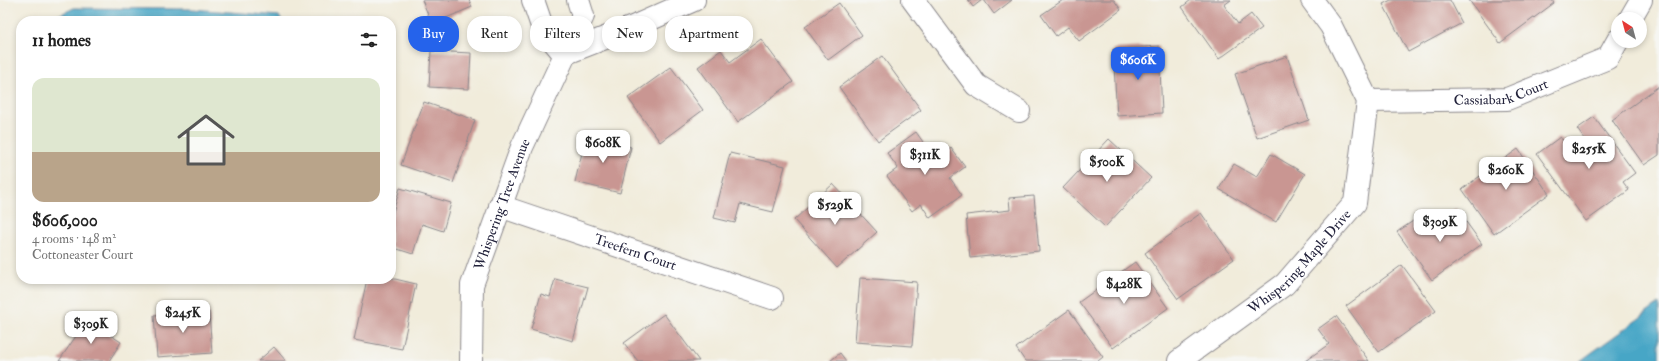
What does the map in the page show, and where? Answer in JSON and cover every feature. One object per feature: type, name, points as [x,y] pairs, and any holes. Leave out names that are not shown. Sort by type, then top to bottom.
[{"type":"street","points":[[533,0],[543,28],[564,54],[633,27],[694,0]]},
{"type":"street","name":"Whispering Tree Avenue","points":[[472,361],[472,285],[522,147],[583,16],[578,0]]},
{"type":"street","points":[[913,0],[976,85],[1020,111]]},
{"type":"street","points":[[1312,0],[1331,26],[1368,101]]},
{"type":"street","points":[[1634,12],[1640,0]]},
{"type":"street","name":"Cassiabark Court","points":[[1368,101],[1507,99],[1608,58],[1614,48]]},
{"type":"street","name":"Whispering Maple Drive","points":[[1180,361],[1284,284],[1354,203],[1368,101]]},
{"type":"street","name":"Treefern Court","points":[[500,206],[772,298]]},
{"type":"water","points":[[74,8],[193,9],[279,16],[57,16]]},
{"type":"water","points":[[1659,304],[1659,361],[1580,361]]},
{"type":"building","points":[[422,0],[469,0],[472,7],[451,16],[429,16]]},
{"type":"building","points":[[968,0],[982,0],[973,7]]},
{"type":"building","points":[[984,0],[1012,0],[994,14]]},
{"type":"building","points":[[1063,0],[1114,0],[1121,10],[1079,41],[1068,27],[1056,36],[1041,15]]},
{"type":"building","points":[[1191,0],[1231,0],[1224,5],[1238,24],[1251,14],[1262,28],[1219,59],[1182,7]]},
{"type":"building","points":[[1391,0],[1450,0],[1462,23],[1408,52],[1383,4]]},
{"type":"building","points":[[1469,0],[1552,0],[1554,3],[1500,43]]},
{"type":"building","points":[[839,3],[862,35],[828,60],[805,27]]},
{"type":"building","points":[[761,39],[793,82],[738,122],[698,67],[718,52],[722,52],[730,62],[743,52],[753,52],[753,45]]},
{"type":"building","points":[[1159,46],[1162,113],[1117,116],[1113,49]]},
{"type":"building","points":[[431,52],[471,53],[469,89],[429,87]]},
{"type":"building","points":[[882,56],[921,110],[878,141],[839,87]]},
{"type":"building","points":[[1287,56],[1309,120],[1257,138],[1235,74]]},
{"type":"building","points":[[671,67],[703,110],[660,142],[628,98]]},
{"type":"building","points":[[1659,86],[1659,155],[1644,165],[1612,120]]},
{"type":"building","points":[[424,102],[475,120],[453,183],[401,165]]},
{"type":"building","points":[[1594,117],[1635,173],[1623,182],[1629,190],[1586,221],[1537,154],[1560,137],[1570,150],[1585,140],[1577,129]]},
{"type":"building","points":[[916,132],[935,159],[951,148],[965,167],[950,178],[962,195],[930,218],[921,204],[912,211],[887,176],[898,168],[887,153]]},
{"type":"building","points":[[586,136],[631,147],[620,193],[575,182]]},
{"type":"building","points":[[1109,139],[1151,178],[1105,227],[1063,188]]},
{"type":"building","points":[[1518,149],[1549,194],[1494,234],[1462,189]]},
{"type":"building","points":[[730,153],[785,166],[773,212],[740,204],[735,223],[714,218]]},
{"type":"building","points":[[1271,154],[1305,174],[1276,222],[1219,189],[1234,164],[1257,177]]},
{"type":"building","points":[[833,184],[877,232],[837,268],[794,220]]},
{"type":"building","points":[[400,188],[451,203],[443,231],[422,224],[413,254],[396,249],[396,202]]},
{"type":"building","points":[[1034,196],[1039,251],[970,258],[966,215],[1010,210],[1009,198]]},
{"type":"building","points":[[1456,208],[1482,244],[1432,280],[1397,232],[1416,219],[1424,231]]},
{"type":"building","points":[[1201,213],[1234,259],[1178,299],[1145,253]]},
{"type":"building","points":[[1135,262],[1168,308],[1113,348],[1079,302]]},
{"type":"building","points":[[1402,265],[1436,311],[1379,352],[1346,306]]},
{"type":"building","points":[[860,278],[917,282],[912,346],[855,342]]},
{"type":"building","points":[[396,279],[416,284],[402,349],[354,340],[366,284],[396,284]]},
{"type":"building","points":[[555,279],[588,287],[573,341],[531,329],[541,294],[550,297]]},
{"type":"building","points":[[1069,310],[1103,357],[1098,361],[1025,361],[1016,348]]},
{"type":"building","points":[[209,312],[212,353],[157,357],[154,315]]},
{"type":"building","points":[[664,314],[699,361],[638,361],[624,343]]},
{"type":"building","points":[[1336,316],[1369,361],[1305,361],[1329,344],[1318,329]]},
{"type":"building","points":[[87,320],[121,342],[109,361],[59,361]]},
{"type":"building","points":[[274,347],[286,361],[258,361]]},
{"type":"building","points":[[840,353],[846,361],[830,361]]}]
